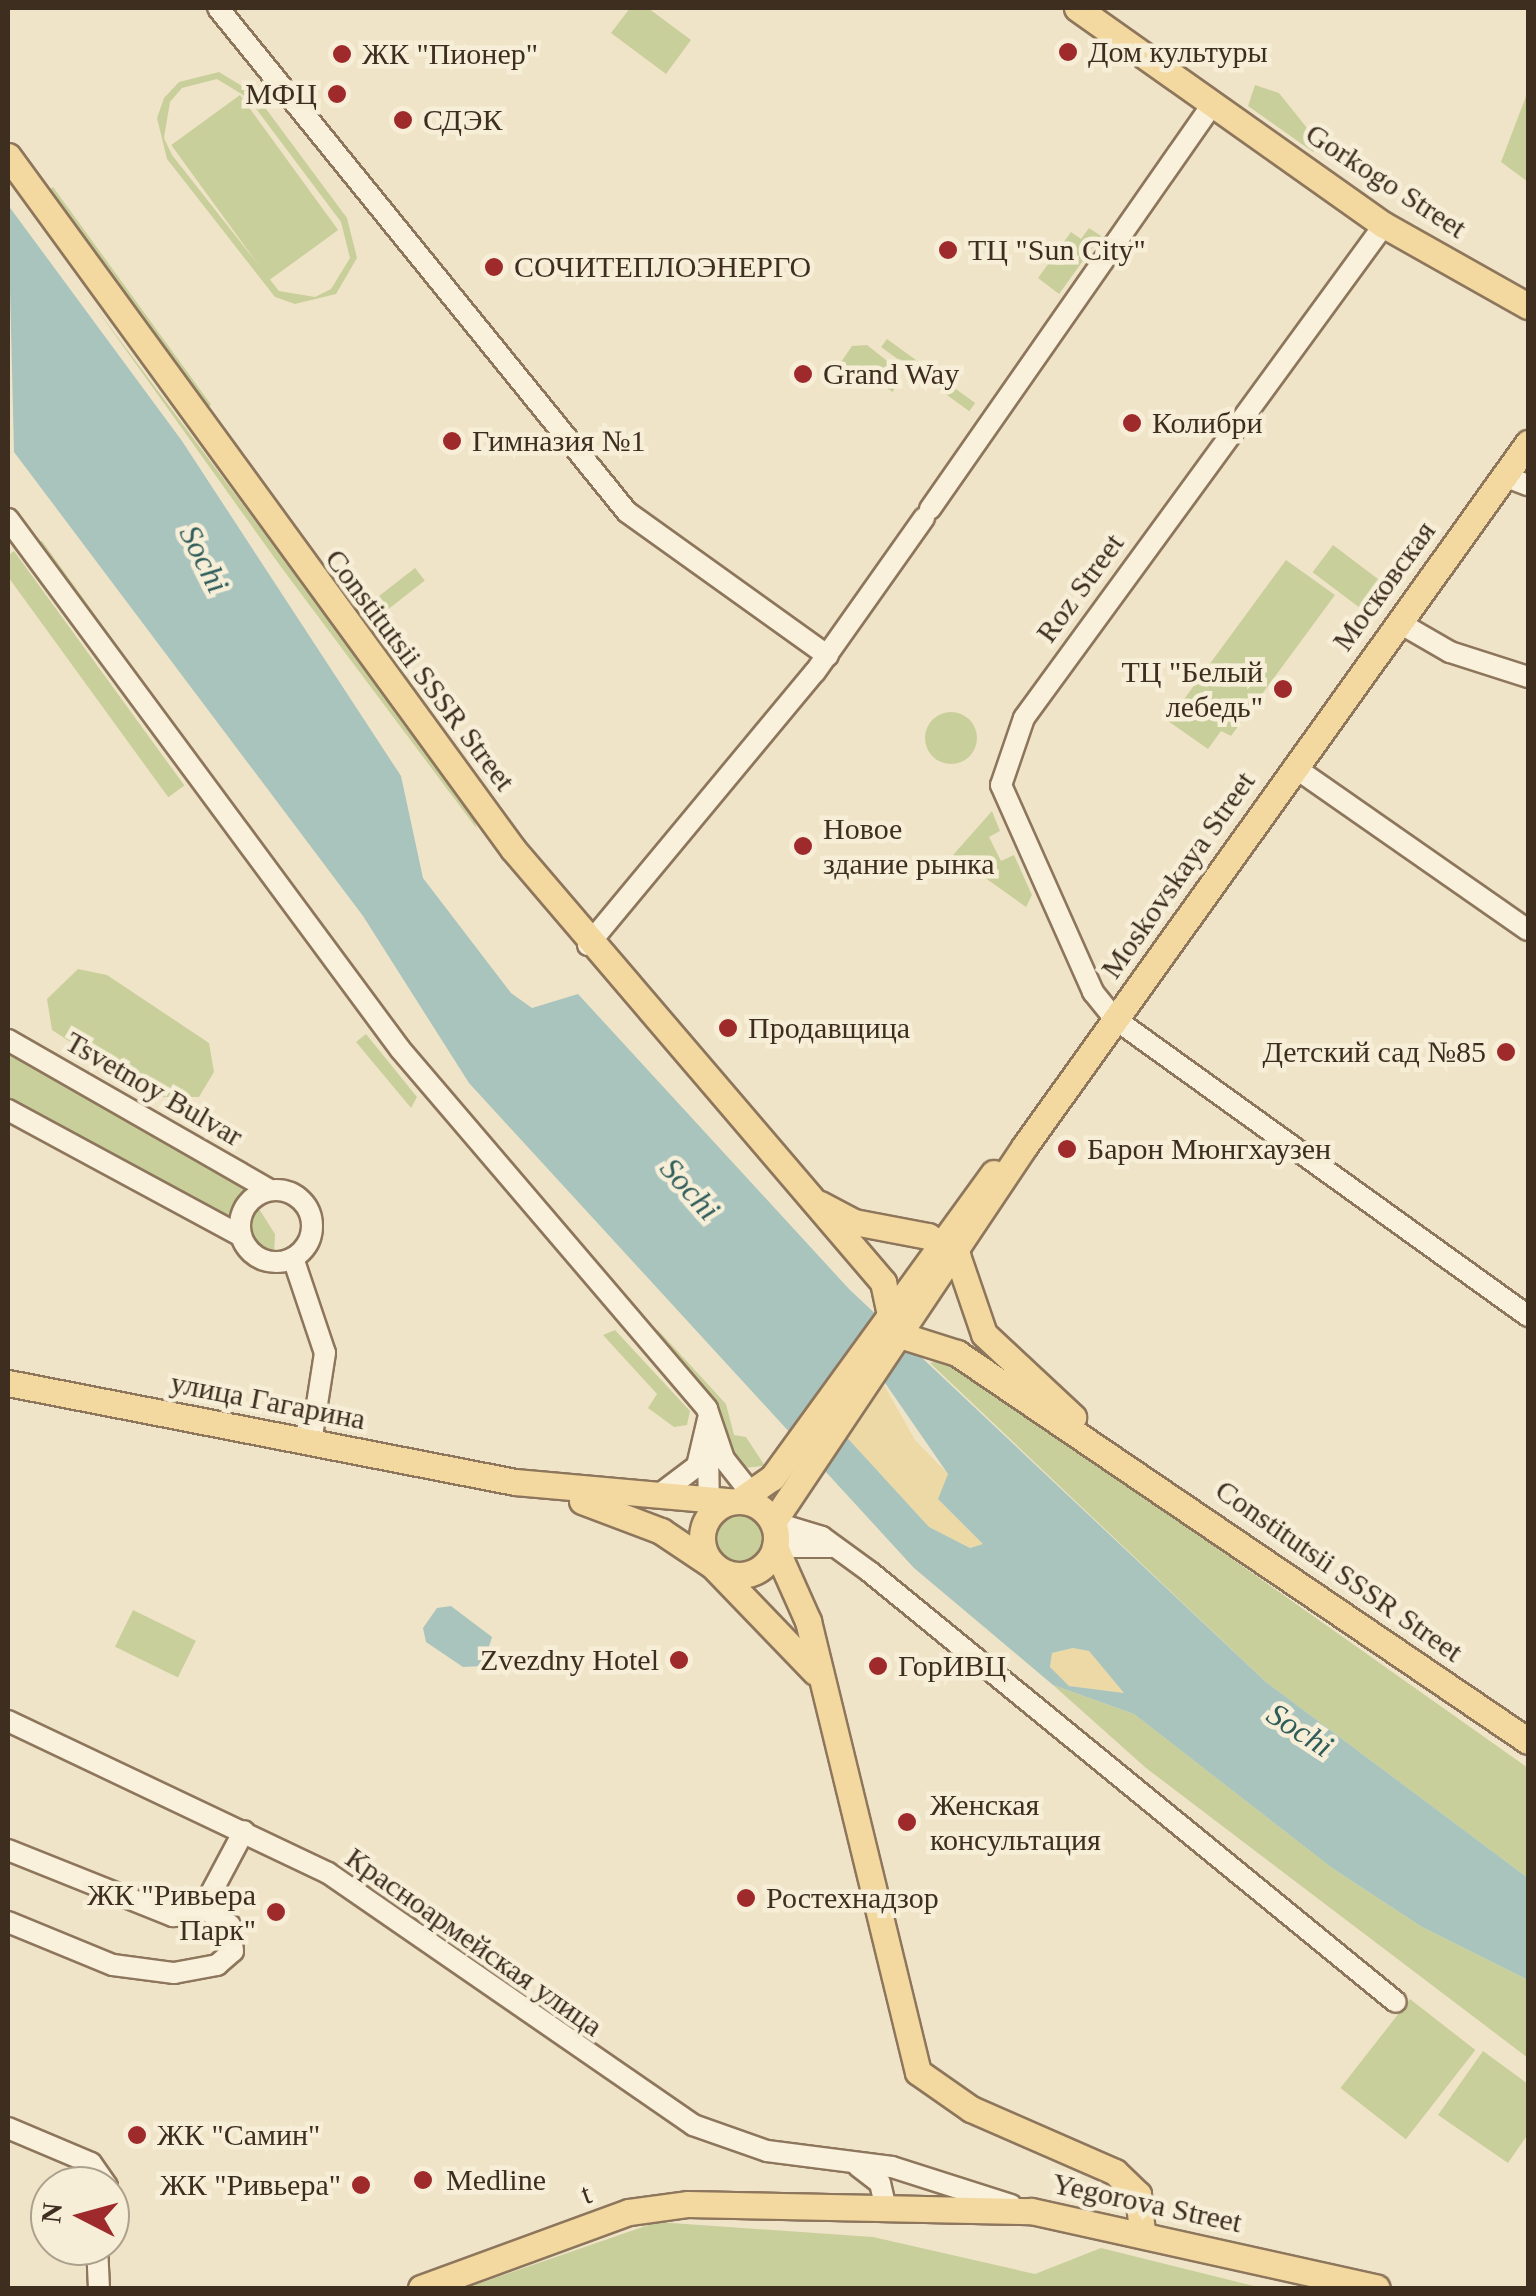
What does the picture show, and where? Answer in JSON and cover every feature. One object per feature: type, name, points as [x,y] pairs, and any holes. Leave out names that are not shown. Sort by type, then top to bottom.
[{"type":"main road","name":"Gorkogo Street","points":[[1077,8],[1384,224],[1528,306]]},
{"type":"main road","name":"Constitutsii SSSR Street","points":[[8,156],[340,620],[588,945],[883,1282],[893,1324]]},
{"type":"main road","name":"Московская","points":[[1294,768],[1398,622],[1516,480],[1528,443]]},
{"type":"main road","name":"Moskovskaya Street","points":[[713,1566],[755,1572],[744,1511],[787,1469],[1024,1147],[1294,768]]},
{"type":"main road","points":[[811,1198],[854,1222],[948,1249],[994,1348],[1113,1454]]},
{"type":"main road","points":[[893,1324],[944,1346],[1113,1454]]},
{"type":"main road","name":"улица Гагарина","points":[[8,1383],[515,1482]]},
{"type":"main road","name":"Constitutsii SSSR Street","points":[[1113,1454],[1528,1741]]},
{"type":"main road","points":[[515,1482],[655,1496],[744,1511]]},
{"type":"main road","points":[[515,1482],[633,1518],[713,1566],[782,1628],[822,1683]]},
{"type":"main road","points":[[713,1566],[701,1541],[744,1511]]},
{"type":"main road","points":[[744,1511],[808,1622],[897,2005],[925,2083],[1115,2172],[1138,2194],[1142,2231]]},
{"type":"main road","name":"t","points":[[421,2288],[654,2206],[876,2210]]},
{"type":"main road","name":"Yegorova Street","points":[[876,2210],[1030,2212],[1142,2231],[1377,2288]]},
{"type":"street","points":[[218,8],[627,512],[828,656]]},
{"type":"street","points":[[588,945],[828,656],[1212,105]]},
{"type":"street","name":"Roz Street","points":[[1115,1020],[1093,992],[1002,796],[1002,761],[1024,718],[1251,399],[1384,224]]},
{"type":"street","points":[[8,519],[400,1049],[709,1412],[744,1511]]},
{"type":"street","points":[[1398,622],[1450,652],[1528,677]]},
{"type":"street","points":[[1294,768],[1528,930]]},
{"type":"street","points":[[1115,1020],[1528,1316]]},
{"type":"street","name":"Tsvetnoy Bulvar","points":[[8,1040],[270,1190]]},
{"type":"street","points":[[8,1110],[241,1236],[260,1259],[294,1258],[309,1242],[312,1219],[301,1199],[270,1190],[245,1206],[241,1236]]},
{"type":"street","points":[[294,1258],[324,1353],[310,1442]]},
{"type":"street","points":[[655,1496],[697,1466],[709,1412]]},
{"type":"street","points":[[709,1412],[744,1511],[832,1547],[1396,2002]]},
{"type":"street","points":[[732,1469],[787,1469]]},
{"type":"street","name":"Красноармейская улица","points":[[8,1721],[244,1831],[359,1891],[664,2109],[766,2151],[857,2165],[1030,2212]]},
{"type":"street","points":[[203,1908],[244,1831]]},
{"type":"street","points":[[8,1850],[150,1913],[203,1908],[230,1924],[233,1951],[217,1965],[174,1973],[113,1965],[8,1922]]},
{"type":"street","points":[[8,2128],[92,2166]]},
{"type":"street","points":[[857,2165],[880,2183],[876,2210]]},
{"type":"green space","points":[[630,8],[648,8],[691,40],[666,74],[611,33]]},
{"type":"green space","points":[[219,72],[255,94],[347,218],[357,258],[336,294],[295,304],[275,297],[167,159],[157,118],[164,98],[179,82]],"holes":[[[217,79],[248,98],[341,222],[350,258],[331,289],[315,297],[279,291],[172,155],[164,138],[170,102],[182,88]]]},
{"type":"green space","points":[[1255,85],[1279,93],[1319,143],[1313,152],[1248,106]]},
{"type":"green space","points":[[1528,91],[1528,182],[1501,162]]},
{"type":"green space","points":[[240,95],[338,230],[269,280],[171,145]]},
{"type":"green space","points":[[53,187],[211,405],[202,411],[44,193]]},
{"type":"green space","points":[[1089,228],[1101,236],[1059,294],[1038,278],[1071,232],[1081,239]]},
{"type":"green space","points":[[93,304],[471,810],[477,829],[281,567]]},
{"type":"green space","points":[[887,339],[975,403],[969,411],[881,347]]},
{"type":"green space","points":[[867,345],[900,371],[893,392],[841,362],[852,346]]},
{"type":"green space","points":[[42,541],[310,913],[401,1029],[393,1027],[38,543]]},
{"type":"green space","points":[[1333,545],[1389,587],[1368,614],[1313,572]]},
{"type":"green space","points":[[14,551],[184,786],[168,797],[8,577],[8,555]]},
{"type":"green space","points":[[1286,560],[1335,595],[1231,736],[1221,731],[1208,749],[1168,721]]},
{"type":"green space","points":[[415,568],[425,581],[375,619],[365,607]]},
{"type":"green space","points":[[951,712],[970,719],[977,738],[970,757],[951,764],[932,757],[925,738],[932,719]]},
{"type":"green space","points":[[992,811],[1000,831],[989,837],[1001,861],[1014,855],[1032,895],[1026,907],[953,855]]},
{"type":"green space","points":[[78,969],[107,975],[209,1043],[214,1072],[199,1097],[155,1097],[52,1030],[47,999]]},
{"type":"green space","points":[[366,1034],[417,1097],[411,1108],[356,1042]]},
{"type":"green space","points":[[8,1040],[261,1193],[240,1226],[8,1110]]},
{"type":"green space","points":[[256,1204],[275,1234],[274,1257],[246,1236]]},
{"type":"green space","points":[[615,1330],[690,1411],[687,1425],[674,1427],[648,1408],[657,1394],[603,1335]]},
{"type":"green space","points":[[647,1330],[658,1330],[726,1404],[734,1435],[746,1437],[765,1466],[742,1468]]},
{"type":"green space","points":[[948,1358],[1528,1768],[1528,1878],[1266,1682],[930,1363]]},
{"type":"green space","points":[[741,1511],[759,1518],[766,1536],[759,1554],[741,1561],[723,1554],[716,1536],[723,1518]]},
{"type":"green space","points":[[133,1610],[196,1641],[178,1678],[115,1647]]},
{"type":"green space","points":[[1053,1685],[1134,1714],[1332,1868],[1422,1927],[1528,1980],[1528,2058],[1146,1768]]},
{"type":"green space","points":[[1410,1999],[1475,2050],[1406,2139],[1340,2088]]},
{"type":"green space","points":[[1483,2051],[1528,2084],[1528,2134],[1508,2163],[1438,2115]]},
{"type":"green space","points":[[657,2222],[873,2237],[1035,2274],[1101,2248],[1262,2288],[466,2288]]},
{"type":"sand","points":[[874,1367],[915,1440],[948,1474],[952,1483],[938,1499],[983,1544],[970,1548],[929,1527],[841,1431]]},
{"type":"sand","points":[[1073,1648],[1089,1651],[1124,1693],[1069,1686],[1050,1668],[1052,1653]]},
{"type":"water","name":"Sochi","points":[[8,205],[182,441],[401,776],[423,878],[511,993],[532,1008],[578,994],[849,1289],[1266,1682],[1528,1878],[1528,1980],[1422,1927],[1332,1868],[1134,1714],[1053,1685],[914,1568],[469,1083],[363,916],[14,452]],"holes":[[[874,1367],[948,1474],[938,1499],[983,1544],[970,1548],[929,1527],[841,1431]],[[1073,1648],[1089,1651],[1124,1693],[1069,1686],[1050,1667],[1052,1653]]]},
{"type":"water","points":[[451,1606],[492,1637],[483,1666],[463,1667],[426,1642],[423,1628],[437,1608]]},
{"type":"place","name":"Дом культуры","points":[[1068,52]]},
{"type":"place","name":"ЖК \"Пионер\"","points":[[342,54]]},
{"type":"place","name":"МФЦ","points":[[337,94]]},
{"type":"place","name":"СДЭК","points":[[403,120]]},
{"type":"place","name":"ТЦ \"Sun City\"","points":[[948,250]]},
{"type":"place","name":"СОЧИТЕПЛОЭНЕРГО","points":[[494,267]]},
{"type":"place","name":"Grand Way","points":[[803,374]]},
{"type":"place","name":"Колибри","points":[[1132,423]]},
{"type":"place","name":"Гимназия №1","points":[[452,441]]},
{"type":"place","name":"ТЦ \"Белый лебедь\"","points":[[1283,689]]},
{"type":"place","name":"Новое здание рынка","points":[[803,846]]},
{"type":"place","name":"Продавщица","points":[[728,1028]]},
{"type":"place","name":"Детский сад №85","points":[[1506,1052]]},
{"type":"place","name":"Барон Мюнгхаузен","points":[[1067,1149]]},
{"type":"place","name":"Zvezdny Hotel","points":[[679,1660]]},
{"type":"place","name":"ГорИВЦ","points":[[878,1666]]},
{"type":"place","name":"Женская консультация","points":[[907,1822]]},
{"type":"place","name":"Ростехнадзор","points":[[746,1898]]},
{"type":"place","name":"ЖК \"Ривьера Парк\"","points":[[276,1912]]},
{"type":"place","name":"ЖК \"Самин\"","points":[[137,2135]]},
{"type":"place","name":"Medline","points":[[423,2180]]},
{"type":"place","name":"ЖК \"Ривьера\"","points":[[361,2185]]}]
